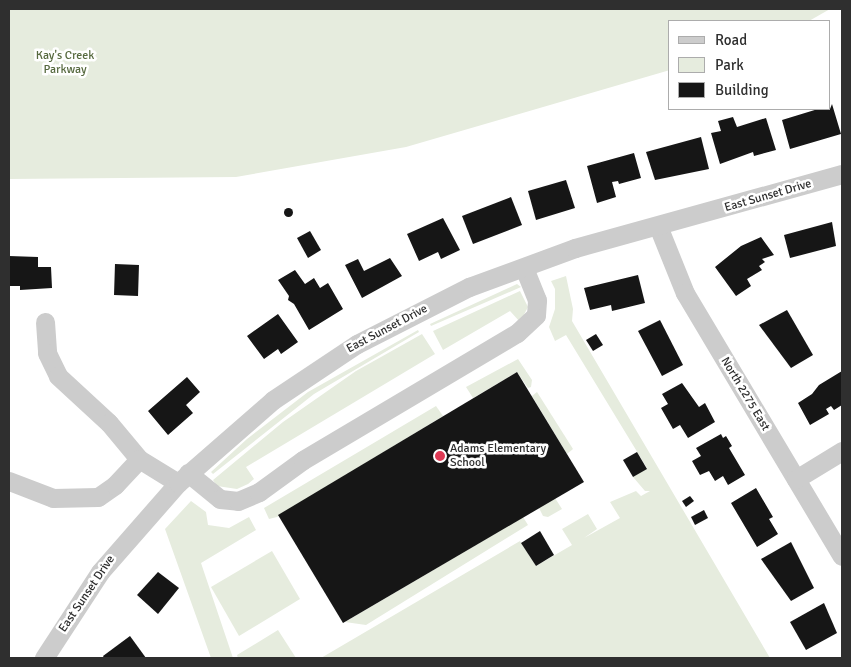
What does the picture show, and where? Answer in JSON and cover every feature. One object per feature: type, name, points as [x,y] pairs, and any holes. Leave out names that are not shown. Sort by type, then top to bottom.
[{"type":"street","name":"East Sunset Drive","points":[[45,658],[100,572],[183,478],[273,400],[357,344],[469,288],[575,248],[842,174]]},
{"type":"street","name":"North 2275 East","points":[[658,226],[685,293],[842,556]]},
{"type":"street","points":[[44,322],[47,353],[58,376],[109,424],[139,459],[183,478],[220,499],[238,501],[259,492],[303,460],[517,333],[536,315],[537,300],[524,267]]},
{"type":"street","points":[[796,479],[842,451]]},
{"type":"street","points":[[9,481],[53,498],[98,496],[114,485],[139,459]]},
{"type":"green space","name":"Kay's Creek Parkway","points":[[9,9],[830,9],[811,20],[668,20],[668,71],[406,147],[236,177],[9,179]]},
{"type":"green space","points":[[566,276],[573,309],[572,321],[770,658],[321,658],[520,541],[536,566],[572,545],[562,529],[588,514],[597,529],[584,538],[620,518],[610,502],[636,491],[641,496],[650,491],[645,491],[633,477],[647,468],[566,335],[555,341],[549,327],[555,309],[555,289],[551,281]]},
{"type":"green space","points":[[517,284],[521,287],[431,326],[430,324]]},
{"type":"green space","points":[[520,291],[528,307],[520,322],[510,311],[443,350],[433,331]]},
{"type":"green space","points":[[418,330],[419,332],[314,394],[213,474],[211,472],[247,439],[308,392]]},
{"type":"green space","points":[[422,334],[435,354],[246,467],[254,479],[248,484],[237,489],[217,486],[213,480],[283,422],[356,371]]},
{"type":"green space","points":[[518,359],[532,380],[531,387],[528,388],[517,372],[473,398],[466,387]]},
{"type":"green space","points":[[537,392],[573,449],[567,454],[532,396]]},
{"type":"green space","points":[[436,406],[443,416],[277,517],[269,519],[264,508]]},
{"type":"green space","points":[[555,498],[562,509],[548,517],[543,516],[539,508]]},
{"type":"green space","points":[[191,501],[206,512],[208,525],[229,528],[249,517],[256,530],[201,563],[233,658],[211,658],[165,529]]},
{"type":"green space","points":[[523,517],[528,525],[366,625],[345,622]]},
{"type":"green space","points":[[272,551],[300,599],[239,636],[211,587]]},
{"type":"green space","points":[[278,630],[296,658],[238,658],[237,655]]},
{"type":"building","points":[[832,104],[841,134],[790,149],[782,120],[815,110],[831,110]]},
{"type":"building","points":[[733,117],[737,127],[766,118],[776,150],[754,156],[753,152],[720,164],[711,133],[721,131],[718,121]]},
{"type":"building","points":[[701,137],[709,169],[655,180],[646,152]]},
{"type":"building","points":[[634,153],[641,178],[619,184],[618,181],[612,182],[616,197],[597,203],[587,166]]},
{"type":"building","points":[[566,180],[575,208],[536,220],[528,191]]},
{"type":"building","points":[[511,197],[522,225],[473,244],[462,216]]},
{"type":"building","points":[[288,207],[293,212],[288,217],[283,212]]},
{"type":"building","points":[[443,218],[460,250],[441,259],[438,252],[419,261],[407,234]]},
{"type":"building","points":[[832,222],[836,246],[790,258],[784,235]]},
{"type":"building","points":[[310,231],[321,250],[308,258],[297,238]]},
{"type":"building","points":[[761,237],[774,255],[762,259],[765,262],[759,266],[762,270],[747,279],[751,286],[736,296],[715,267],[741,246]]},
{"type":"building","points":[[9,256],[38,257],[38,267],[51,267],[52,288],[20,290],[20,286],[9,286]]},
{"type":"building","points":[[390,258],[402,276],[362,298],[345,265],[358,259],[364,271]]},
{"type":"building","points":[[115,264],[139,265],[138,296],[114,295]]},
{"type":"building","points":[[295,270],[305,284],[314,278],[320,288],[328,283],[343,309],[309,330],[294,304],[288,300],[289,296],[278,280]]},
{"type":"building","points":[[638,275],[645,303],[612,311],[611,305],[590,310],[584,288]]},
{"type":"building","points":[[787,310],[813,355],[791,368],[759,325]]},
{"type":"building","points":[[278,314],[298,342],[281,354],[278,349],[264,359],[247,336]]},
{"type":"building","points":[[660,320],[683,365],[662,376],[638,331]]},
{"type":"building","points":[[596,334],[603,345],[593,351],[586,340]]},
{"type":"building","points":[[842,371],[842,405],[834,410],[831,406],[826,409],[829,414],[810,425],[798,403],[812,394],[819,385]]},
{"type":"building","points":[[517,372],[584,482],[343,623],[278,515]]},
{"type":"building","points":[[187,377],[200,392],[186,405],[193,413],[168,435],[148,411]]},
{"type":"building","points":[[682,383],[699,407],[705,403],[715,422],[688,438],[680,425],[673,429],[661,408],[668,404],[662,394]]},
{"type":"building","points":[[721,434],[723,438],[726,436],[732,446],[729,448],[745,475],[728,485],[723,476],[715,481],[709,471],[700,475],[692,461],[701,456],[696,448]]},
{"type":"building","points":[[637,452],[647,469],[633,477],[623,460]]},
{"type":"building","points":[[756,488],[773,517],[769,519],[778,534],[757,547],[731,503]]},
{"type":"building","points":[[690,496],[694,501],[686,507],[682,501]]},
{"type":"building","points":[[704,510],[708,518],[695,525],[691,517]]},
{"type":"building","points":[[540,531],[554,555],[536,566],[521,543]]},
{"type":"building","points":[[791,542],[814,588],[791,601],[761,559]]},
{"type":"building","points":[[158,572],[179,588],[158,614],[137,595]]},
{"type":"building","points":[[824,603],[837,633],[806,650],[790,622]]},
{"type":"building","points":[[130,636],[146,658],[104,658],[103,656]]},
{"type":"place","name":"Adams Elementary School","points":[[440,456]]}]
